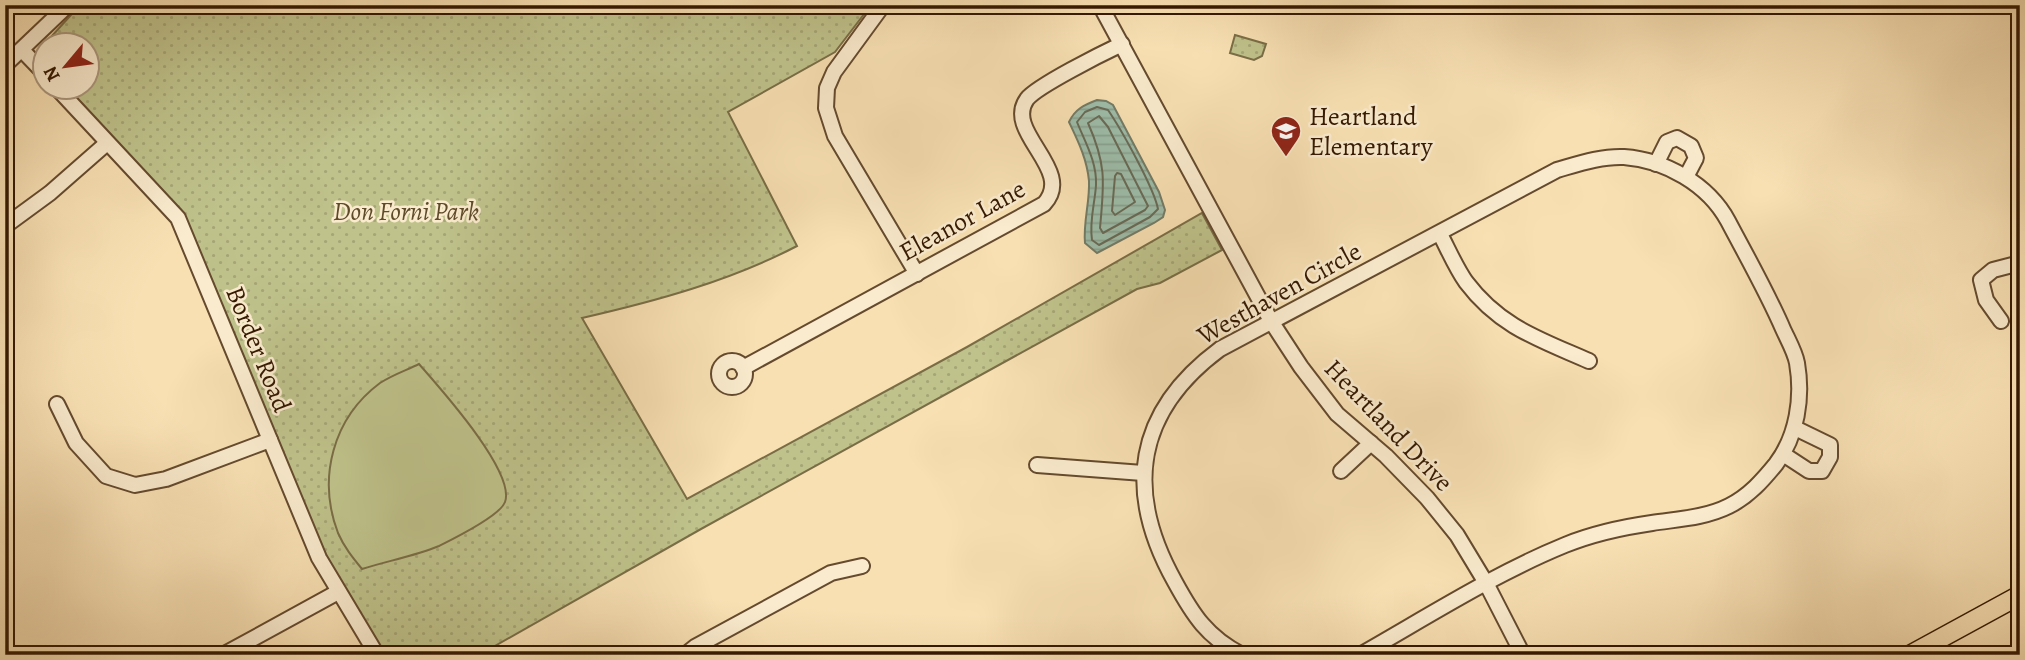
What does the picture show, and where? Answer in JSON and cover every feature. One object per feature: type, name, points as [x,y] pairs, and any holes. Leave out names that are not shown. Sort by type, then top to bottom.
[{"type":"main road","points":[[1910,655],[2020,596]]},
{"type":"street","points":[[5,65],[68,5]]},
{"type":"street","points":[[883,5],[834,72],[827,88],[826,108],[835,136],[917,274]]},
{"type":"street","name":"Heartland Drive","points":[[1100,5],[1271,321],[1301,368],[1337,414],[1427,498],[1457,535],[1524,655]]},
{"type":"street","name":"Eleanor Lane","points":[[743,368],[1038,208],[1050,198],[1053,184],[1051,176],[1025,127],[1021,113],[1023,106],[1036,91],[1122,44]]},
{"type":"street","points":[[22,50],[32,60]]},
{"type":"street","name":"Border Road","points":[[70,102],[168,205],[186,232],[319,558],[377,655]]},
{"type":"street","points":[[1656,164],[1667,142],[1677,138],[1691,146],[1696,158],[1686,177]]},
{"type":"street","points":[[5,226],[50,193],[107,143]]},
{"type":"street","name":"Westhaven Circle","points":[[1242,655],[1214,637],[1196,618],[1161,557],[1150,526],[1143,474],[1150,436],[1163,408],[1182,382],[1220,349],[1557,170],[1588,161],[1622,157],[1656,164],[1686,177],[1724,214],[1771,300],[1797,361],[1799,389],[1795,428],[1783,454],[1759,485],[1729,506],[1691,518],[1638,525],[1566,544],[1486,583],[1360,655]]},
{"type":"street","points":[[1440,234],[1465,280],[1490,310],[1519,330],[1589,361]]},
{"type":"street","points":[[2001,321],[1986,300],[1981,280],[1993,270],[2020,263]]},
{"type":"street","points":[[57,404],[76,443],[106,477],[135,485],[166,479],[270,440]]},
{"type":"street","points":[[1783,454],[1809,471],[1822,471],[1830,457],[1830,445],[1795,428]]},
{"type":"street","points":[[1340,471],[1371,443]]},
{"type":"street","points":[[1037,465],[1143,474]]},
{"type":"street","points":[[685,655],[695,646],[831,573],[862,566]]},
{"type":"street","points":[[223,655],[338,592]]},
{"type":"green space","name":"Don Forni Park","points":[[80,5],[871,5],[835,52],[728,112],[797,246],[719,280],[582,318],[687,499],[967,347],[1202,213],[1222,250],[1160,283],[1137,289],[701,529],[479,655],[384,655],[336,577],[317,539],[184,216],[78,102],[102,102],[102,32],[56,32]]},
{"type":"green space","points":[[1235,35],[1266,44],[1262,56],[1254,60],[1230,53]]},
{"type":"green space","points":[[419,364],[488,451],[505,488],[505,502],[486,520],[439,546],[362,569],[340,538],[332,512],[329,491],[334,450],[351,413],[364,397],[385,380]]},
{"type":"water","points":[[1097,100],[1113,105],[1159,192],[1165,210],[1163,217],[1154,223],[1097,253],[1085,243],[1088,173],[1082,150],[1069,122],[1080,108]]},
{"type":"place","name":"Heartland Elementary","points":[[1286,158]]}]
